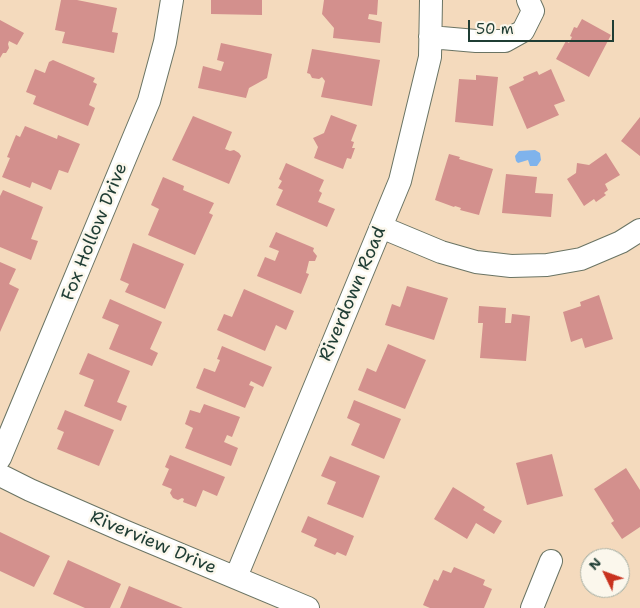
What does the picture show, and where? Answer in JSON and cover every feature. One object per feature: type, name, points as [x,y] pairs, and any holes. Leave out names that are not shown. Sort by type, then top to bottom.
[{"type":"street","name":"Fox Hollow Drive","points":[[0,458],[149,101],[166,42],[172,0]]},
{"type":"street","name":"Riverdown Road","points":[[236,577],[400,181],[430,57],[432,0]]},
{"type":"street","points":[[430,37],[476,41],[505,41],[523,31],[533,11],[528,0]]},
{"type":"street","points":[[382,227],[441,252],[476,262],[511,266],[547,265],[581,259],[621,242],[640,230]]},
{"type":"street","name":"Riverview Drive","points":[[0,475],[90,516],[308,608]]},
{"type":"street","points":[[532,608],[551,561]]},
{"type":"water","points":[[535,150],[540,153],[541,160],[537,166],[530,166],[528,160],[518,163],[516,161],[515,156],[519,151]]},
{"type":"building","points":[[61,0],[77,0],[117,8],[112,32],[118,33],[114,53],[62,43],[65,32],[55,30]]},
{"type":"building","points":[[211,0],[262,0],[262,15],[211,14]]},
{"type":"building","points":[[324,0],[378,0],[377,15],[369,14],[368,19],[382,22],[380,43],[333,38],[334,28],[322,14]]},
{"type":"building","points":[[582,19],[611,35],[589,77],[556,59],[566,41],[569,43],[574,27],[577,28]]},
{"type":"building","points":[[0,20],[24,33],[17,45],[9,41],[9,48],[0,58]]},
{"type":"building","points":[[221,43],[272,54],[267,78],[249,88],[246,98],[198,88],[203,66],[221,71],[224,62],[217,60]]},
{"type":"building","points":[[312,49],[380,60],[372,106],[321,97],[325,81],[322,77],[319,79],[312,78],[307,73]]},
{"type":"building","points":[[53,60],[95,78],[93,82],[97,84],[89,105],[95,108],[88,126],[33,104],[36,96],[26,92],[35,69],[45,73],[49,62]]},
{"type":"building","points":[[551,69],[565,101],[554,105],[559,115],[527,129],[509,87],[524,80],[523,77],[537,71],[539,75]]},
{"type":"building","points":[[476,75],[498,77],[493,126],[455,122],[459,79],[476,80]]},
{"type":"building","points":[[331,115],[357,125],[351,141],[354,142],[352,148],[355,148],[351,159],[347,158],[343,169],[314,158],[318,147],[313,138],[324,133]]},
{"type":"building","points":[[193,116],[232,132],[225,149],[234,150],[241,156],[229,184],[172,160]]},
{"type":"building","points":[[640,117],[640,156],[621,141]]},
{"type":"building","points":[[25,126],[57,139],[58,135],[80,144],[68,173],[59,170],[51,190],[32,182],[30,188],[2,177],[10,158],[7,157],[16,135],[20,137]]},
{"type":"building","points":[[606,153],[620,175],[605,184],[608,190],[604,193],[606,195],[596,202],[594,199],[584,206],[567,179],[576,173],[577,163],[589,165]]},
{"type":"building","points":[[449,154],[460,157],[459,159],[493,169],[479,215],[435,200]]},
{"type":"building","points":[[286,163],[324,180],[319,191],[322,193],[318,202],[335,209],[327,227],[276,205],[283,190],[278,188],[282,181],[279,179]]},
{"type":"building","points":[[506,174],[537,177],[535,193],[553,194],[551,217],[502,213]]},
{"type":"building","points":[[163,177],[184,186],[183,190],[214,203],[209,213],[213,215],[195,255],[148,235],[159,209],[151,205]]},
{"type":"building","points":[[3,190],[43,207],[31,239],[38,241],[31,260],[0,247],[0,196]]},
{"type":"building","points":[[276,232],[314,248],[313,251],[317,256],[315,261],[309,261],[306,273],[309,274],[301,294],[257,276],[265,257],[275,261],[279,251],[269,247]]},
{"type":"building","points":[[133,243],[184,264],[165,309],[125,292],[129,284],[120,280]]},
{"type":"building","points":[[0,262],[16,269],[9,284],[19,289],[0,332]]},
{"type":"building","points":[[407,286],[448,298],[434,340],[385,325],[392,304],[400,307]]},
{"type":"building","points":[[244,289],[294,311],[286,330],[276,325],[265,351],[217,330],[224,314],[232,317]]},
{"type":"building","points":[[599,295],[613,339],[585,348],[582,338],[571,342],[563,312],[581,306],[580,302]]},
{"type":"building","points":[[110,299],[162,322],[150,349],[158,353],[152,366],[109,349],[119,325],[102,318]]},
{"type":"building","points":[[479,306],[506,308],[505,323],[511,323],[512,314],[530,316],[526,361],[480,358],[483,323],[478,323]]},
{"type":"building","points":[[388,344],[426,360],[405,409],[358,390],[367,368],[376,372]]},
{"type":"building","points":[[222,346],[272,367],[263,387],[251,381],[249,385],[254,387],[245,408],[196,388],[204,368],[215,372],[220,360],[217,359]]},
{"type":"building","points":[[88,353],[130,371],[117,402],[127,406],[121,421],[84,406],[94,380],[79,374]]},
{"type":"building","points":[[354,400],[401,419],[384,459],[351,445],[360,424],[347,418]]},
{"type":"building","points":[[204,404],[240,417],[232,437],[227,435],[224,442],[238,448],[231,466],[185,448],[193,428],[185,424],[190,410],[200,413]]},
{"type":"building","points":[[65,410],[114,430],[99,466],[57,449],[64,432],[57,429]]},
{"type":"building","points":[[552,454],[563,496],[527,505],[516,463]]},
{"type":"building","points":[[170,455],[225,477],[217,496],[203,490],[196,507],[183,502],[184,499],[182,498],[178,500],[173,498],[170,493],[172,489],[162,485],[169,469],[165,467]]},
{"type":"building","points":[[330,456],[380,476],[363,518],[327,504],[336,482],[321,476]]},
{"type":"building","points":[[626,468],[640,490],[640,527],[622,539],[611,523],[614,521],[594,489]]},
{"type":"building","points":[[453,487],[485,507],[483,510],[502,521],[494,534],[476,523],[467,539],[434,519]]},
{"type":"building","points":[[308,516],[354,536],[346,556],[337,552],[335,555],[314,546],[317,539],[301,532]]},
{"type":"building","points":[[0,532],[50,556],[34,587],[0,571]]},
{"type":"building","points":[[68,560],[121,584],[110,608],[85,608],[53,594]]},
{"type":"building","points":[[454,567],[485,580],[483,585],[492,589],[484,608],[430,608],[423,605],[434,579],[438,581],[443,570],[451,573]]},
{"type":"building","points":[[129,586],[183,608],[120,608]]}]
